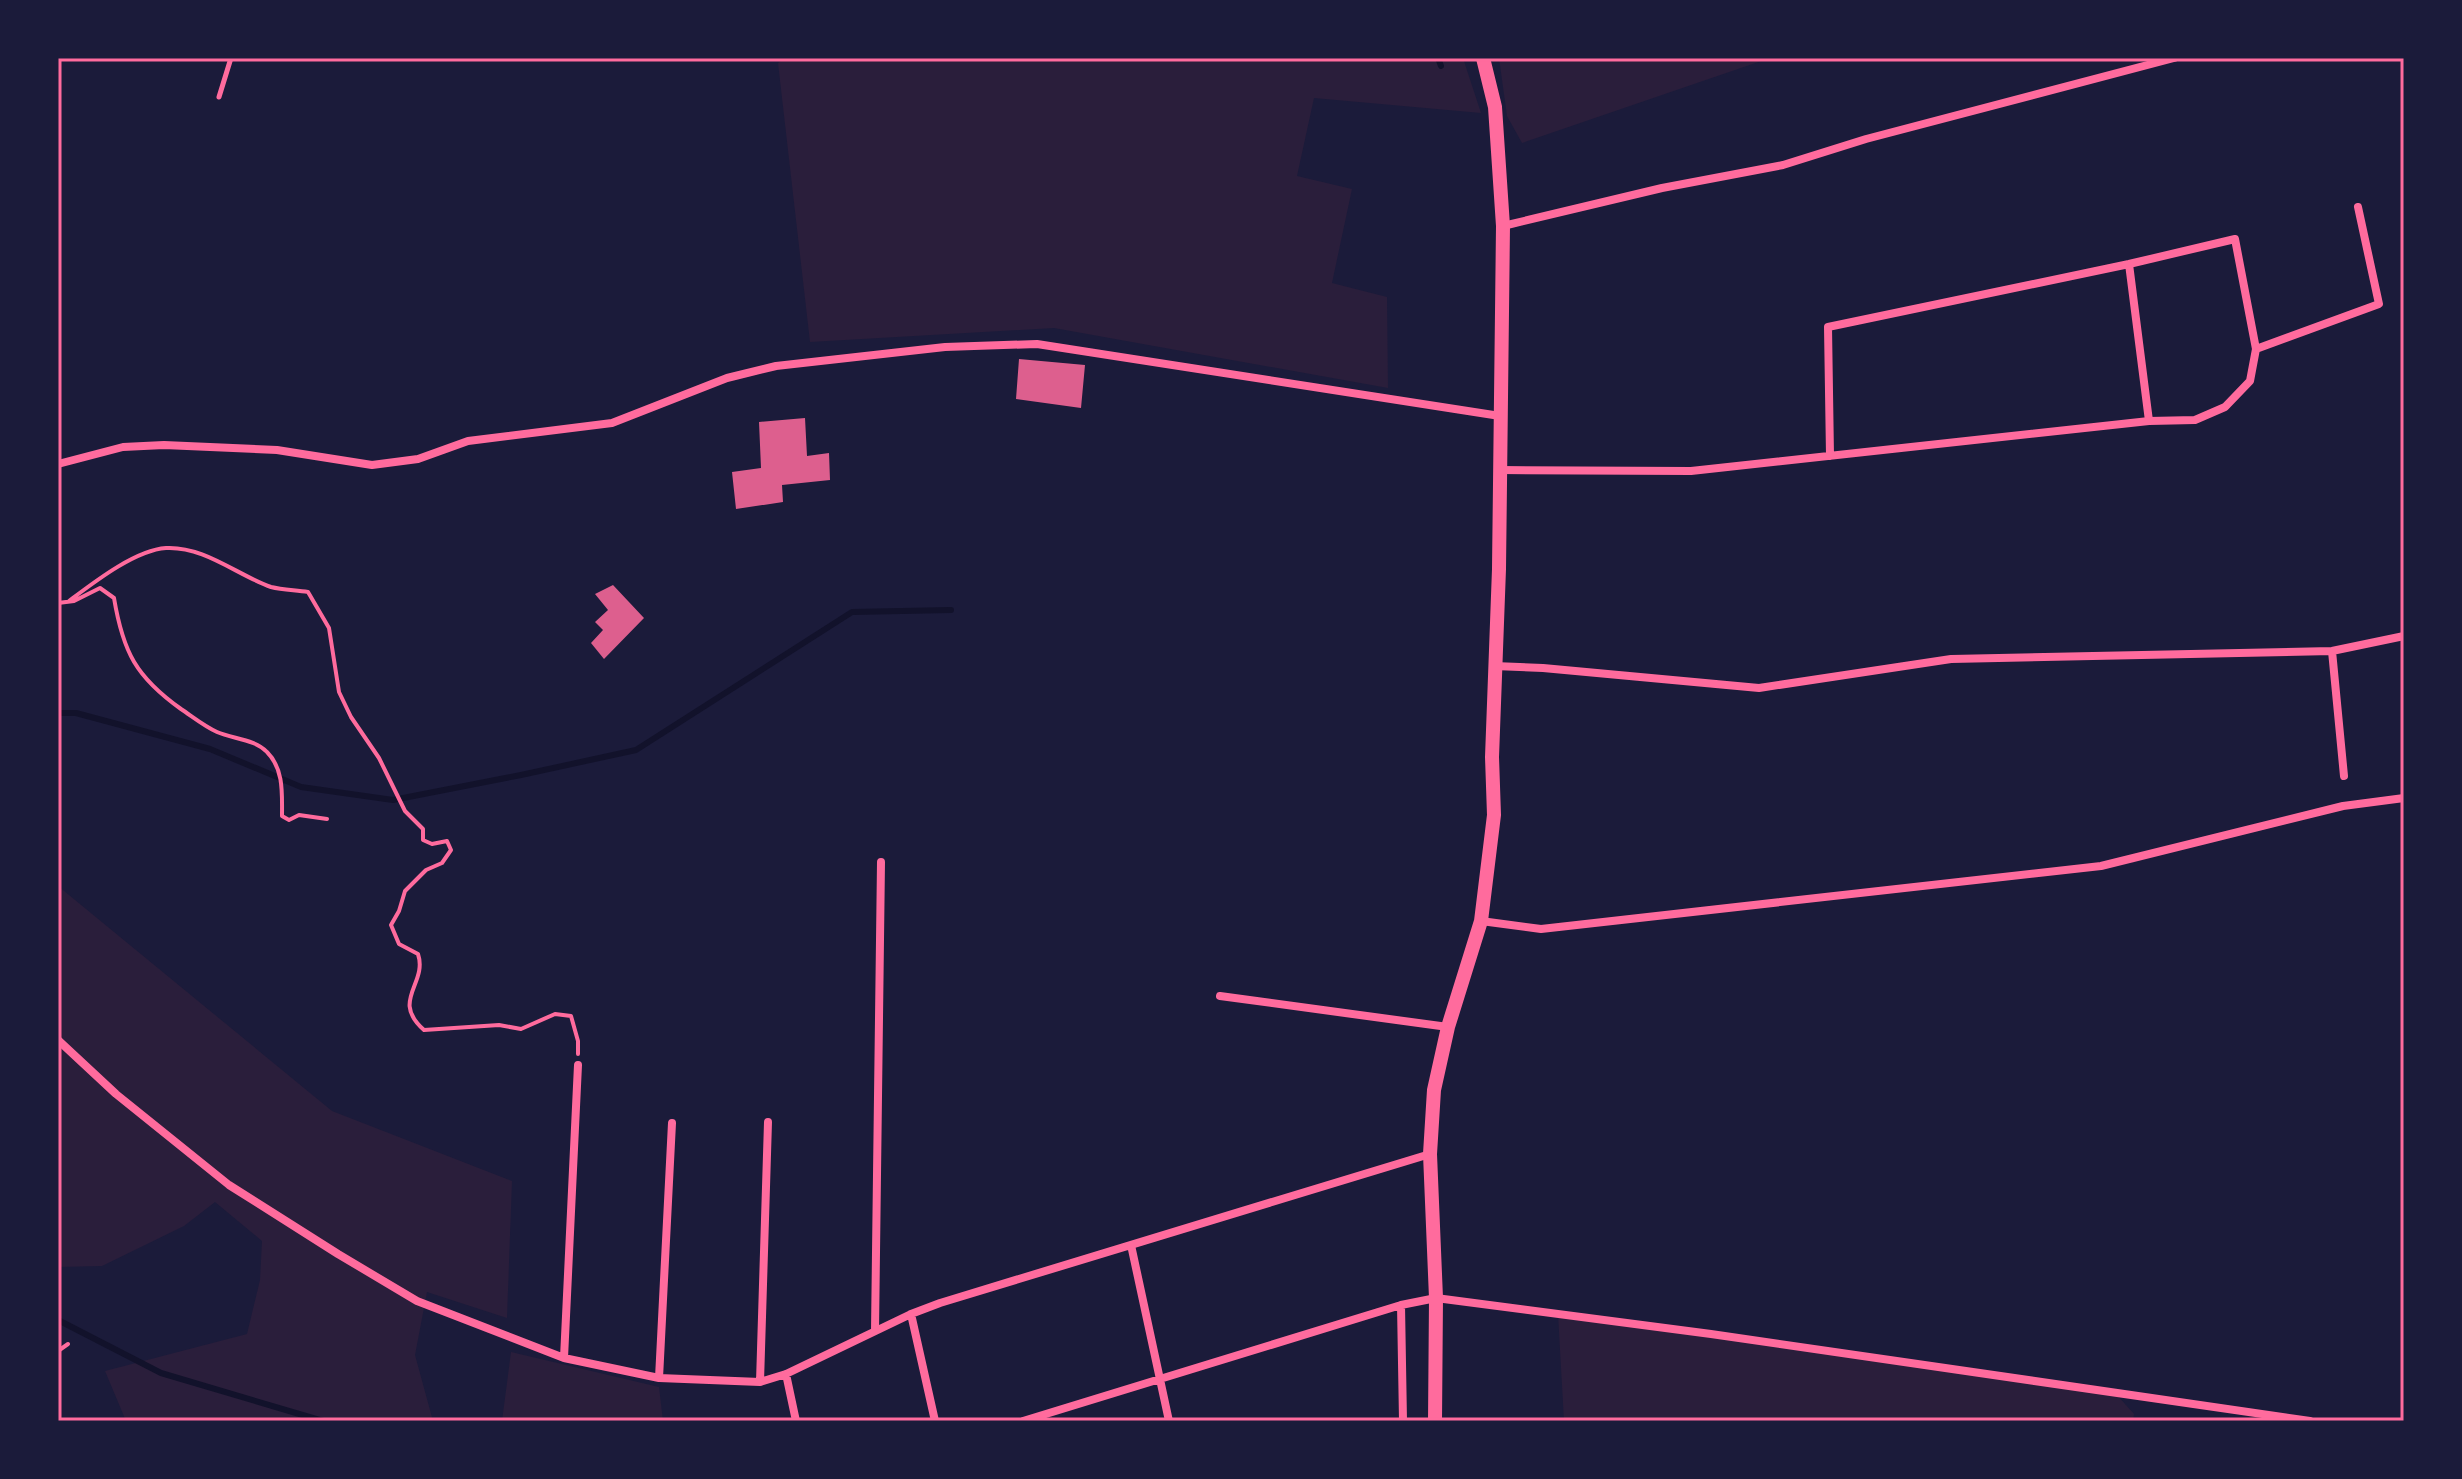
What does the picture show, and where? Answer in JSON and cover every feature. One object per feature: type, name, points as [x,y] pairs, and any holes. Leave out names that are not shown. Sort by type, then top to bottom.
[{"type":"main road","points":[[1435,1421],[1436,1298],[1430,1154],[1434,1090],[1448,1027],[1481,921],[1494,815],[1492,757],[1499,569],[1503,226],[1495,107],[1483,58]]},
{"type":"street","points":[[1503,226],[1662,188],[1783,165],[1866,139],[2174,58]]},
{"type":"street","points":[[2256,349],[2379,304],[2358,207]]},
{"type":"street","points":[[1500,470],[1691,471],[1830,456],[2149,421],[2195,420],[2225,407],[2250,381],[2256,349],[2235,239],[1828,327],[1830,456]]},
{"type":"street","points":[[2129,264],[2149,421]]},
{"type":"street","points":[[58,464],[123,447],[164,445],[277,450],[372,465],[418,459],[468,441],[612,423],[727,378],[776,366],[960,347],[1037,344],[1500,416]]},
{"type":"street","points":[[1494,666],[1759,688],[1951,659],[2332,651],[2404,636]]},
{"type":"street","points":[[2332,651],[2344,776]]},
{"type":"street","points":[[1481,921],[1541,929],[2101,866],[2343,806],[2404,798]]},
{"type":"street","points":[[875,1331],[881,862]]},
{"type":"street","points":[[1220,996],[1448,1027]]},
{"type":"street","points":[[58,1040],[116,1094],[229,1185],[417,1301],[564,1358],[659,1378],[760,1382],[786,1374],[911,1314],[1430,1154]]},
{"type":"street","points":[[564,1358],[578,1065]]},
{"type":"street","points":[[760,1382],[768,1122]]},
{"type":"street","points":[[659,1378],[672,1123]]},
{"type":"street","points":[[1131,1245],[1169,1421]]},
{"type":"street","points":[[1023,1421],[1401,1305],[1436,1298],[2310,1421]]},
{"type":"street","points":[[1401,1305],[1403,1421]]},
{"type":"street","points":[[911,1314],[935,1421]]},
{"type":"street","points":[[786,1374],[796,1421]]},
{"type":"lane","points":[[219,97],[231,58]]},
{"type":"path","points":[[69,601],[127,561],[165,548],[195,552],[273,588],[308,592],[329,628],[339,692],[351,717],[379,758],[405,811],[423,829],[423,840],[432,844],[447,841],[451,850],[442,863],[426,870],[405,891],[391,925],[399,944],[418,954],[422,964],[408,999],[412,1020],[424,1030],[499,1025],[521,1029],[555,1014],[571,1016],[578,1041],[578,1065]]},
{"type":"path","points":[[58,603],[100,588],[114,598],[121,633],[135,665],[156,691],[205,726],[259,745],[269,753],[279,769],[282,816],[289,820],[299,815],[327,819]]},
{"type":"path","points":[[58,1351],[68,1344]]},
{"type":"shaded area","points":[[785,58],[1463,58],[1481,113],[1314,98],[1297,176],[1352,189],[1332,283],[1387,297],[1388,388],[1054,328],[810,342],[778,63]]},
{"type":"shaded area","points":[[1499,58],[1770,58],[1522,143],[1507,116]]},
{"type":"shaded area","points":[[58,886],[332,1111],[512,1181],[507,1318],[427,1292],[415,1355],[433,1421],[126,1421],[105,1371],[247,1334],[260,1280],[262,1241],[215,1202],[184,1226],[102,1266],[58,1267]]},
{"type":"shaded area","points":[[1558,1314],[2116,1394],[2134,1414],[2133,1421],[1564,1421]]},
{"type":"shaded area","points":[[511,1352],[659,1387],[663,1421],[502,1421]]},
{"type":"building","points":[[1019,359],[1085,365],[1081,408],[1016,399]]},
{"type":"building","points":[[805,418],[807,456],[829,453],[830,480],[782,485],[783,502],[736,509],[732,472],[761,468],[759,422]]},
{"type":"building","points":[[613,585],[644,618],[604,659],[591,643],[603,630],[595,622],[608,610],[595,594]]},
{"type":"waterway","points":[[1438,58],[1441,66]]},
{"type":"waterway","points":[[58,713],[76,713],[210,749],[301,787],[393,800],[636,750],[852,612],[951,610]]},
{"type":"waterway","points":[[58,1320],[161,1373],[323,1421]]}]
